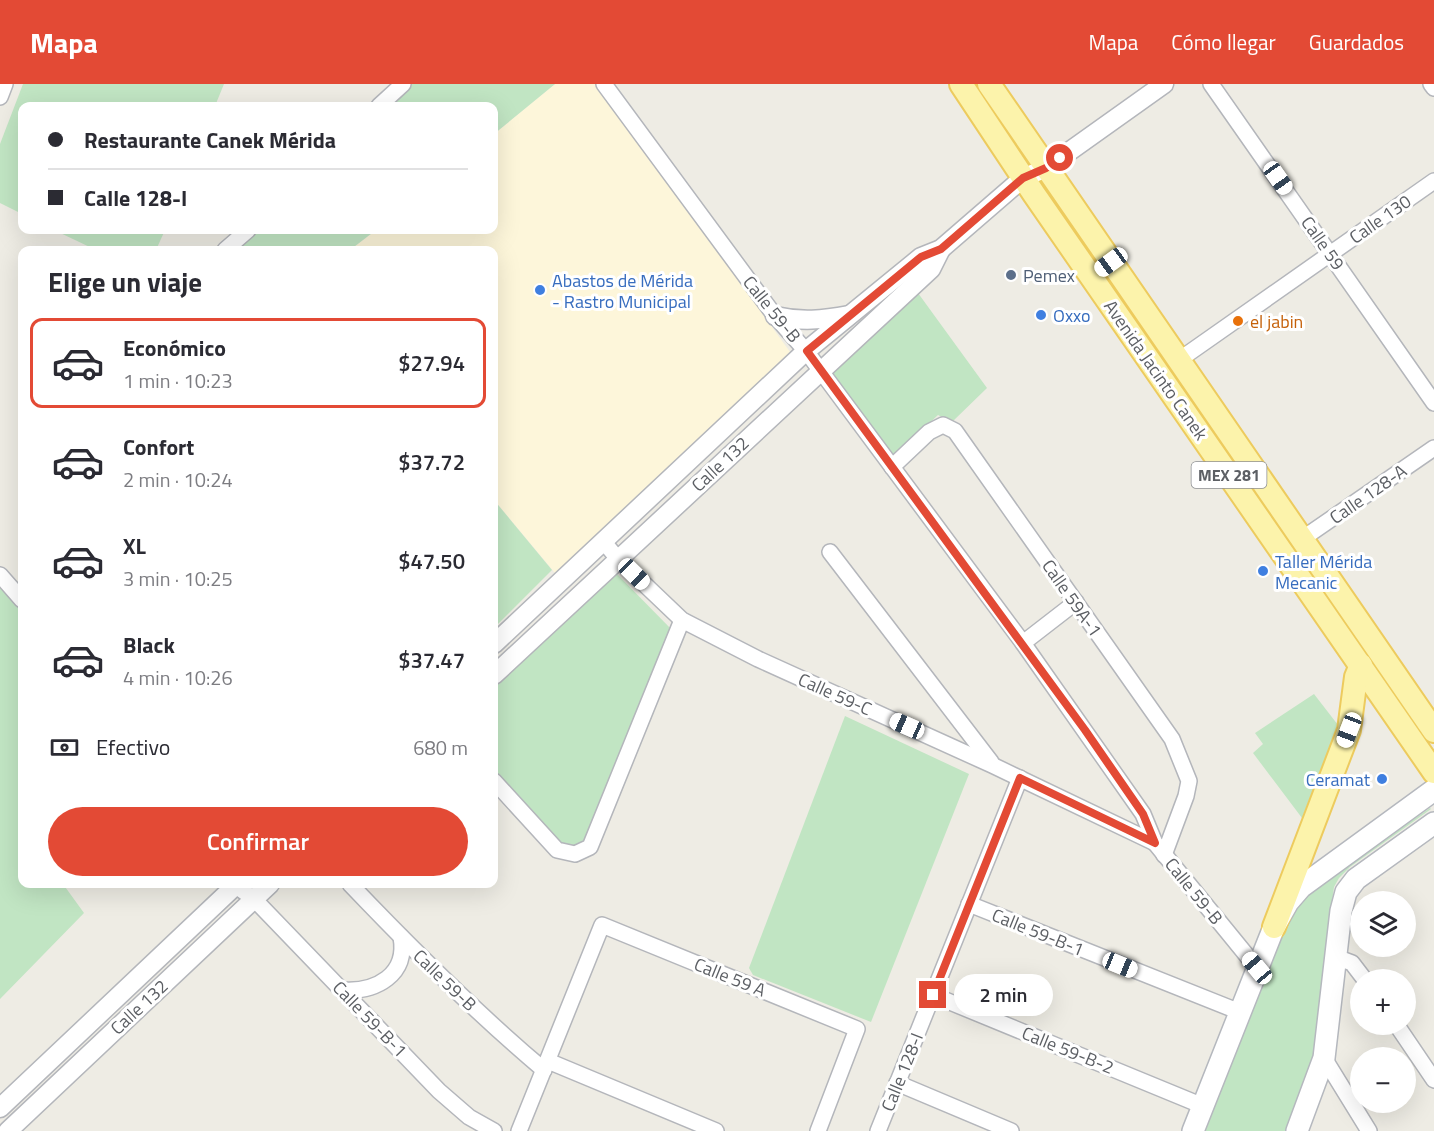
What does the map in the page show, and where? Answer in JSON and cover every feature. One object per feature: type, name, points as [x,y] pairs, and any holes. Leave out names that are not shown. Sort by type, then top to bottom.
[{"type":"main road","name":"Avenida Jacinto Canek","points":[[961,84],[1023,178],[1434,772]]},
{"type":"main road","name":"Avenida Jacinto Canek","points":[[989,84],[1434,731]]},
{"type":"main road","points":[[986,121],[1005,107]]},
{"type":"main road","points":[[1091,276],[1111,262]]},
{"type":"main road","points":[[1193,1131],[1349,730],[1356,677],[1361,665]]},
{"type":"main road","points":[[1274,927],[1288,902],[1301,887],[1434,790]]},
{"type":"main road","points":[[1297,1131],[1324,1058],[1346,892],[1356,879],[1434,823]]},
{"type":"street","points":[[0,97],[5,84]]},
{"type":"street","points":[[383,102],[403,84]]},
{"type":"street","name":"Calle 59-B","points":[[604,84],[776,316],[807,351],[1023,643],[1143,814],[1160,849],[1257,968]]},
{"type":"street","name":"Calle 132","points":[[498,640],[807,351],[921,257],[941,249],[1023,178],[1046,168],[1164,84]]},
{"type":"street","name":"Calle 59","points":[[1211,84],[1434,403]]},
{"type":"street","points":[[1431,84],[1434,88]]},
{"type":"street","name":"Calle 130","points":[[1179,360],[1434,181]]},
{"type":"street","points":[[230,246],[243,234]]},
{"type":"street","name":"Calle 132","points":[[498,671],[931,269],[941,249]]},
{"type":"street","points":[[776,316],[794,321],[812,321],[851,315]]},
{"type":"street","name":"Calle 59A-1","points":[[892,467],[929,432],[943,425],[955,431],[1076,602],[1172,739],[1189,781],[1186,796],[1160,849]]},
{"type":"street","name":"Calle 128-A","points":[[1302,539],[1434,448]]},
{"type":"street","name":"Calle 59-C","points":[[603,541],[618,559],[682,620],[758,659],[1020,778],[1160,849]]},
{"type":"street","points":[[830,552],[992,765]]},
{"type":"street","points":[[0,574],[18,595]]},
{"type":"street","points":[[1023,643],[1076,602]]},
{"type":"street","points":[[498,785],[557,850],[575,854],[590,847],[682,620]]},
{"type":"street","name":"Calle 128-I","points":[[878,1131],[1020,778]]},
{"type":"street","name":"Calle 132","points":[[0,1108],[231,888]]},
{"type":"street","name":"Calle 59-B-1","points":[[240,888],[254,899],[454,1105],[469,1117],[494,1131]]},
{"type":"street","name":"Calle 132","points":[[8,1131],[266,888]]},
{"type":"street","name":"Calle 59-B","points":[[354,888],[400,937],[499,1032],[546,1066],[716,1131]]},
{"type":"street","name":"Calle 59-B-1","points":[[969,904],[1240,1012]]},
{"type":"street","name":"Calle 59 A","points":[[546,1066],[602,925],[857,1029],[818,1131]]},
{"type":"street","points":[[343,990],[359,991],[374,987],[388,978],[398,965],[403,950],[400,937]]},
{"type":"street","points":[[1336,957],[1352,963],[1357,969]]},
{"type":"street","name":"Calle 59-B-2","points":[[933,995],[1203,1106]]},
{"type":"street","points":[[1403,1035],[1434,1080]]},
{"type":"street","points":[[1324,1058],[1370,1131]]},
{"type":"street","points":[[519,1131],[546,1066]]},
{"type":"street","points":[[897,1083],[1011,1131]]},
{"type":"shaded area","name":"Abastos de Mérida - Rastro Municipal","points":[[555,84],[596,84],[793,356],[560,579],[498,505],[498,246],[355,246],[371,234],[498,234],[498,131]]},
{"type":"green space","points":[[23,84],[224,84],[217,102],[18,102],[18,212],[0,203],[0,144]]},
{"type":"green space","points":[[403,84],[555,84],[498,131],[498,102],[383,102]]},
{"type":"green space","points":[[62,234],[163,234],[158,246],[88,246]]},
{"type":"green space","points":[[243,234],[371,234],[355,246],[230,246]]},
{"type":"green space","points":[[918,293],[987,388],[952,422],[938,415],[891,459],[830,375]]},
{"type":"green space","points":[[498,505],[552,570],[498,624]]},
{"type":"green space","points":[[617,574],[676,634],[590,847],[557,850],[498,780],[498,684]]},
{"type":"green space","points":[[0,585],[18,608],[18,888],[66,888],[84,913],[0,999]]},
{"type":"green space","points":[[1314,694],[1338,725],[1302,818],[1253,753],[1263,744],[1255,733]]},
{"type":"green space","points":[[845,716],[969,774],[871,1022],[753,975],[749,968]]},
{"type":"green space","points":[[1430,808],[1350,867],[1334,887],[1312,1062],[1286,1131],[1201,1131],[1280,930],[1295,906],[1326,879]]},
{"type":"place","name":"Pemex","points":[[1011,275]]},
{"type":"place","name":"Abastos de Mérida - Rastro Municipal","points":[[540,290]]},
{"type":"place","name":"Oxxo","points":[[1041,315]]},
{"type":"place","name":"el jabin","points":[[1238,321]]},
{"type":"place","name":"Taller Mérida Mecanic","points":[[1263,571]]},
{"type":"place","name":"Ceramat","points":[[1382,779]]},
{"type":"route","points":[[933,995],[1020,778],[1155,843],[1143,814],[1085,730],[807,351],[921,257],[941,249],[1023,178],[1046,168],[1060,158]]}]
